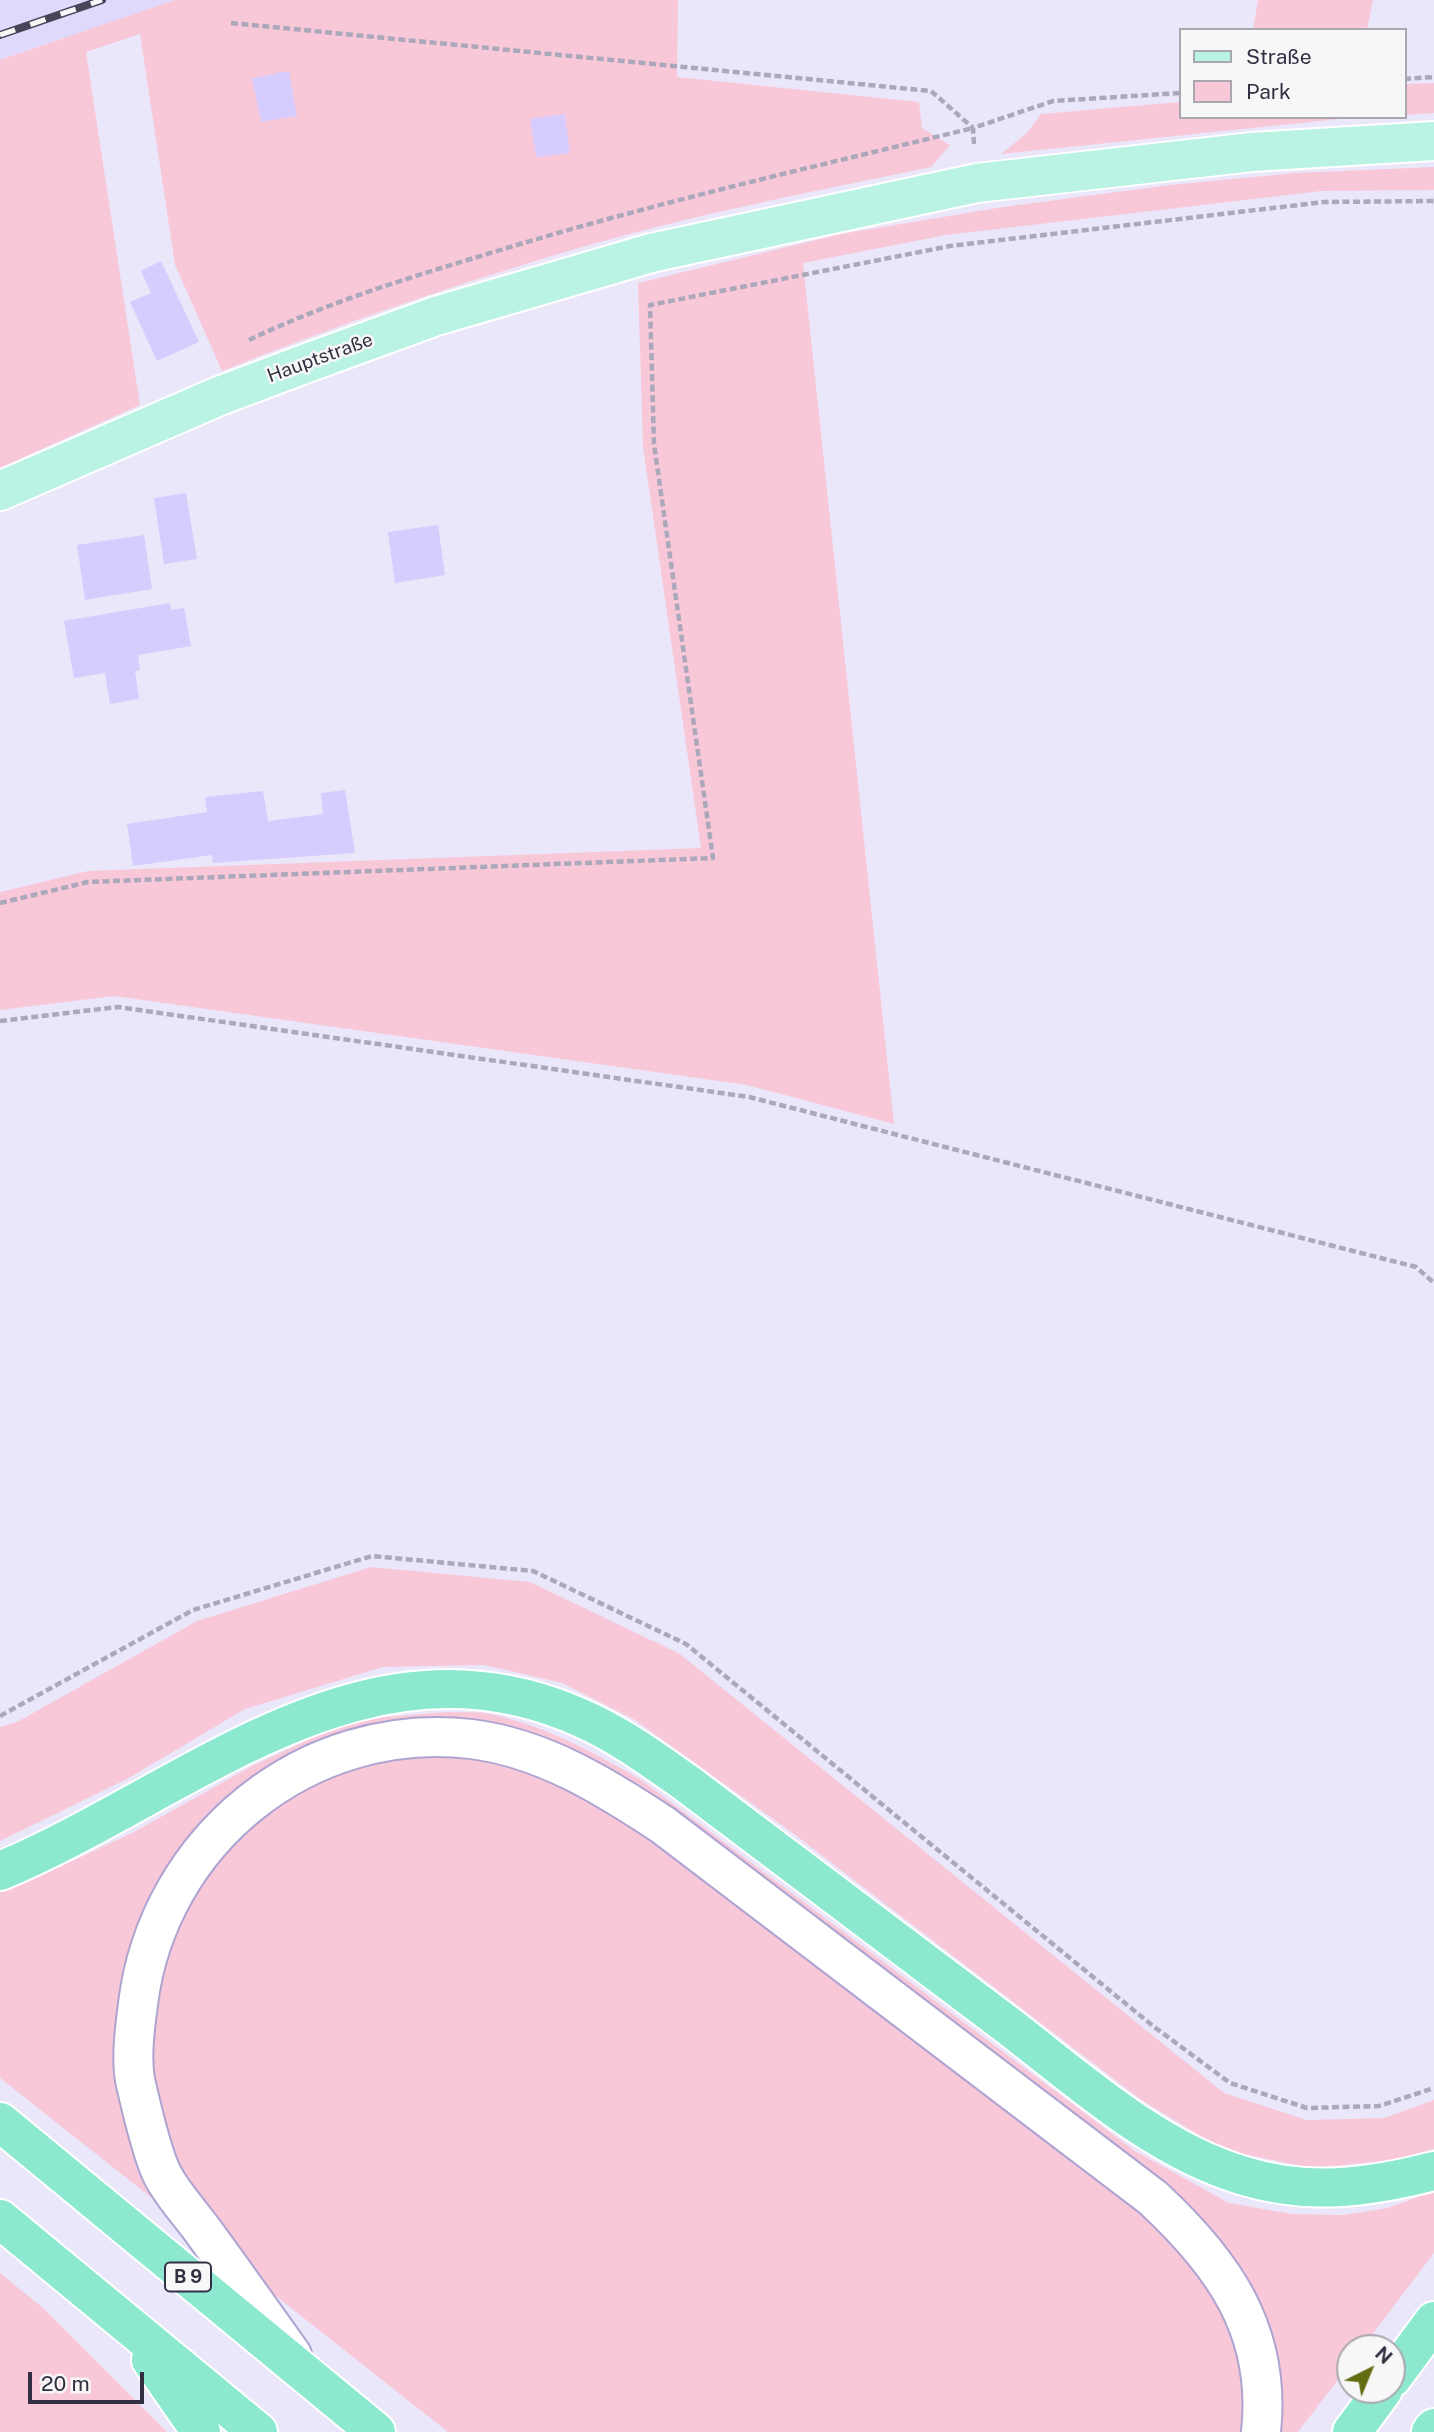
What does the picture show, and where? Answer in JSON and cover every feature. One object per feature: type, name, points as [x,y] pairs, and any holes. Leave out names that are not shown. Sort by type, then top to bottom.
[{"type":"highway","points":[[0,1871],[57,1847],[239,1747],[342,1703],[394,1692],[432,1689],[499,1692],[582,1718],[624,1741],[685,1782],[1106,2100],[1197,2157],[1240,2175],[1291,2188],[1334,2189],[1387,2183],[1434,2171]]},
{"type":"highway","name":"B 9","points":[[0,2122],[376,2432]]},
{"type":"highway","points":[[0,2219],[258,2432]]},
{"type":"highway","points":[[124,2321],[201,2432]]},
{"type":"highway","points":[[1406,2359],[1434,2321]]},
{"type":"highway","points":[[1352,2432],[1373,2404]]},
{"type":"main road","name":"Hauptstraße","points":[[0,491],[219,396],[307,363],[436,316],[651,253],[977,183],[1252,152],[1434,141]]},
{"type":"lane","points":[[306,2373],[161,2173],[135,2077],[136,2021],[144,1967],[153,1934],[199,1853],[230,1819],[269,1787],[313,1763],[346,1751],[385,1742],[470,1739],[504,1745],[557,1763],[602,1785],[663,1825],[1153,2198],[1189,2232],[1219,2267],[1242,2308],[1258,2358],[1264,2405],[1261,2432]]},
{"type":"path","points":[[231,23],[931,91],[973,128],[977,183]]},
{"type":"path","points":[[1406,79],[1434,77]]},
{"type":"path","points":[[973,128],[1053,101],[1178,93]]},
{"type":"path","points":[[0,903],[88,882],[713,858],[654,444],[650,306],[950,246],[1324,202],[1434,201]]},
{"type":"path","points":[[0,1021],[118,1007],[749,1097],[1416,1267],[1434,1283]]},
{"type":"shaded area","points":[[0,0],[175,0],[0,60]]},
{"type":"green space","points":[[175,0],[678,0],[677,77],[919,102],[922,128],[950,145],[931,167],[716,213],[589,245],[404,304],[222,371],[175,265],[140,34],[86,52],[140,405],[0,468],[0,60]]},
{"type":"green space","points":[[1258,0],[1373,0],[1367,28],[1253,28]]},
{"type":"green space","points":[[1434,83],[1434,113],[1406,115],[1406,84]]},
{"type":"green space","points":[[1178,102],[1178,119],[1340,119],[1001,154],[1026,134],[1041,114]]},
{"type":"green space","points":[[1434,167],[1434,190],[1322,191],[946,235],[803,263],[894,1124],[747,1085],[114,996],[0,1010],[0,892],[88,871],[701,848],[643,447],[638,283],[841,234],[1003,207],[1170,185],[1295,173]]},
{"type":"green space","points":[[371,1567],[530,1582],[680,1654],[1224,2093],[1307,2120],[1384,2118],[1434,2100],[1434,2149],[1394,2160],[1312,2168],[1223,2150],[1140,2099],[790,1831],[635,1720],[562,1683],[484,1665],[383,1667],[245,1709],[127,1779],[0,1841],[0,1727],[17,1722],[197,1621]]},
{"type":"green space","points":[[446,1712],[489,1714],[534,1726],[588,1750],[640,1779],[1135,2151],[1229,2203],[1293,2214],[1343,2215],[1388,2208],[1434,2191],[1434,2253],[1373,2334],[1336,2334],[1336,2382],[1298,2432],[448,2432],[0,2078],[0,1889],[34,1879],[134,1832],[252,1766],[351,1720]]},
{"type":"green space","points":[[0,2273],[43,2308],[167,2432],[0,2432]]},
{"type":"building","points":[[289,71],[297,116],[261,122],[252,78]]},
{"type":"building","points":[[565,114],[570,153],[536,157],[530,119]]},
{"type":"building","points":[[161,261],[199,342],[157,361],[130,302],[151,293],[141,271]]},
{"type":"building","points":[[186,493],[197,559],[164,564],[154,498]]},
{"type":"building","points":[[438,525],[445,575],[395,583],[388,532]]},
{"type":"building","points":[[144,535],[152,589],[85,600],[77,545]]},
{"type":"building","points":[[170,603],[171,610],[184,608],[191,646],[138,655],[140,670],[135,671],[139,699],[110,704],[105,673],[74,678],[64,621]]},
{"type":"building","points":[[345,790],[355,853],[213,863],[212,855],[133,866],[127,824],[207,812],[205,797],[263,791],[268,821],[323,814],[321,793]]},
{"type":"railway","points":[[0,35],[102,0]]}]
